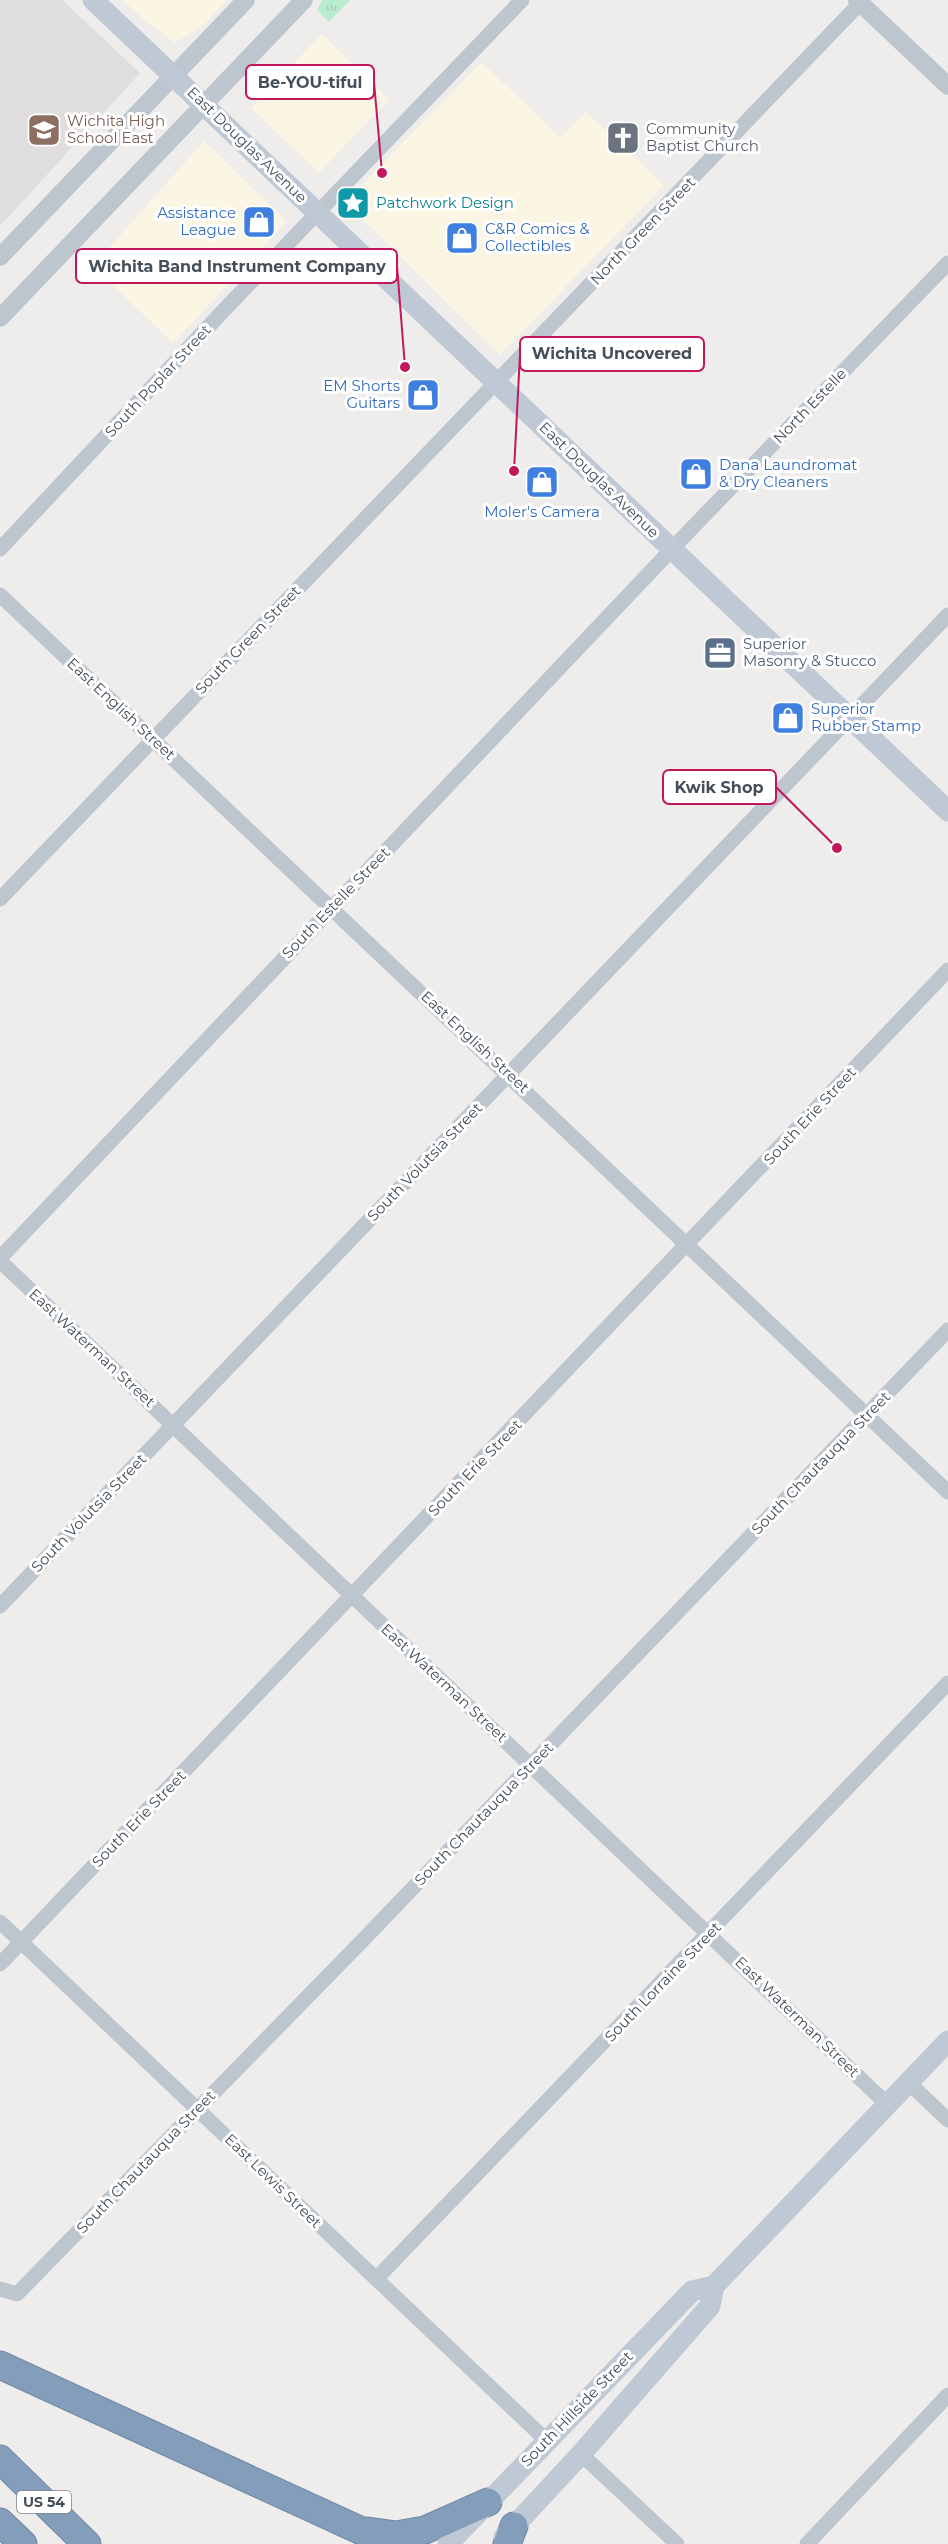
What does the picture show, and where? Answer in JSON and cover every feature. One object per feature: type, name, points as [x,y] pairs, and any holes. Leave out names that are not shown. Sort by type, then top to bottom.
[{"type":"highway","points":[[0,2365],[364,2530],[390,2544]]},
{"type":"highway","name":"US 54","points":[[0,2459],[87,2544]]},
{"type":"highway","points":[[364,2530],[396,2535],[425,2530],[488,2502]]},
{"type":"highway","name":"US 54","points":[[0,2522],[23,2544]]},
{"type":"main road","name":"East Douglas Avenue","points":[[93,0],[948,811]]},
{"type":"main road","name":"South Hillside Street","points":[[506,2538],[710,2306],[714,2286],[948,2041]]},
{"type":"main road","name":"South Hillside Street","points":[[448,2544],[692,2291],[714,2286]]},
{"type":"street","points":[[0,257],[246,0]]},
{"type":"street","points":[[0,318],[304,0]]},
{"type":"street","name":"South Poplar Street","points":[[0,549],[522,0]]},
{"type":"street","points":[[860,1],[948,86]]},
{"type":"street","name":"North Green Street","points":[[496,382],[860,1]]},
{"type":"street","name":"North Estelle","points":[[672,550],[948,263]]},
{"type":"street","name":"South Green Street","points":[[0,899],[496,382]]},
{"type":"street","name":"South Estelle Street","points":[[0,1259],[672,550]]},
{"type":"street","name":"East English Street","points":[[0,595],[509,1074],[948,1492]]},
{"type":"street","name":"South Volutsia Street","points":[[0,1606],[948,615]]},
{"type":"street","name":"South Erie Street","points":[[0,1964],[948,970]]},
{"type":"street","name":"East Waterman Street","points":[[0,1259],[888,2105]]},
{"type":"street","name":"South Chautauqua Street","points":[[0,2289],[17,2294],[531,1765],[948,1330]]},
{"type":"street","name":"South Lorraine Street","points":[[376,2280],[948,1683]]},
{"type":"street","name":"East Lewis Street","points":[[0,1922],[546,2440]]},
{"type":"street","points":[[909,2083],[948,2120]]},
{"type":"street","points":[[807,2544],[948,2395]]},
{"type":"street","points":[[581,2454],[677,2544]]},
{"type":"shaded area","name":"Wichita High School East","points":[[0,0],[62,0],[140,73],[0,226]]},
{"type":"shaded area","points":[[123,0],[226,0],[205,24],[175,43]]},
{"type":"shaded area","points":[[322,34],[389,99],[319,173],[251,108]]},
{"type":"shaded area","points":[[482,62],[560,138],[586,112],[664,185],[500,355],[345,202]]},
{"type":"shaded area","points":[[204,141],[287,221],[173,343],[93,266]]},
{"type":"green space","points":[[322,0],[350,0],[329,22],[317,10]]},
{"type":"place","name":"Wichita High School East","points":[[44,130]]},
{"type":"place","name":"Community Baptist Church","points":[[623,138]]},
{"type":"place","name":"Be-YOU-tiful","points":[[382,173]]},
{"type":"place","name":"Patchwork Design","points":[[353,203]]},
{"type":"place","name":"Assistance League","points":[[259,222]]},
{"type":"place","name":"C&R Comics & Collectibles","points":[[462,238]]},
{"type":"place","name":"Wichita Band Instrument Company","points":[[405,367]]},
{"type":"place","name":"EM Shorts Guitars","points":[[423,395]]},
{"type":"place","name":"Wichita Uncovered","points":[[514,471]]},
{"type":"place","name":"Dana Laundromat & Dry Cleaners","points":[[696,474]]},
{"type":"place","name":"Moler's Camera","points":[[542,482]]},
{"type":"place","name":"Superior Masonry & Stucco","points":[[720,653]]},
{"type":"place","name":"Superior Rubber Stamp","points":[[788,718]]},
{"type":"place","name":"Kwik Shop","points":[[837,848]]}]
